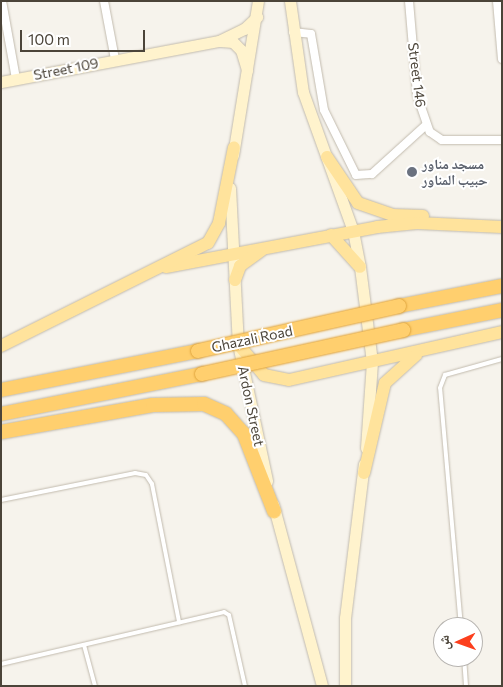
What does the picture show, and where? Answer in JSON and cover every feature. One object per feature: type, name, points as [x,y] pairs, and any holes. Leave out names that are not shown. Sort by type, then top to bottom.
[{"type":"highway","name":"Ghazali Road","points":[[1,390],[198,351],[399,306],[502,286]]},
{"type":"highway","name":"Ghazali Road","points":[[1,414],[502,311]]},
{"type":"highway","points":[[1,432],[153,405],[204,404],[226,414],[244,434],[274,511]]},
{"type":"main road","name":"Ardon Street","points":[[258,1],[248,72],[234,147],[229,208],[238,344],[274,511],[322,686]]},
{"type":"main road","points":[[290,1],[303,92],[353,231],[360,267],[372,362],[364,473],[345,618],[345,686]]},
{"type":"main road","name":"Street 109","points":[[1,82],[115,59],[219,41],[244,29],[257,16]]},
{"type":"main road","points":[[219,41],[233,42],[241,50],[248,72]]},
{"type":"main road","points":[[1,346],[200,249],[214,234],[234,147]]},
{"type":"main road","points":[[327,157],[351,197],[370,210],[502,227]]},
{"type":"main road","points":[[166,267],[232,252],[353,231],[417,223],[482,225]]},
{"type":"main road","points":[[331,235],[360,267]]},
{"type":"main road","points":[[235,280],[247,259],[282,243]]},
{"type":"main road","points":[[238,344],[264,375],[278,379],[372,362],[502,332]]},
{"type":"main road","points":[[364,473],[385,383],[415,355],[436,347]]},
{"type":"street","points":[[2,1],[16,79]]},
{"type":"street","points":[[104,1],[115,59]]},
{"type":"street","name":"Street 146","points":[[409,1],[417,95],[426,125],[442,140],[502,140]]},
{"type":"street","points":[[497,1],[502,59]]},
{"type":"street","points":[[293,32],[311,34],[324,110],[356,175],[372,174],[426,125]]},
{"type":"lane","points":[[460,617],[440,388],[445,375],[502,359]]},
{"type":"lane","points":[[1,500],[135,473],[146,475],[152,484],[179,622]]},
{"type":"lane","points":[[1,664],[226,612],[245,686]]},
{"type":"lane","points":[[84,645],[95,686]]},
{"type":"lane","points":[[465,667],[466,686]]},
{"type":"place","name":"مسجد مناور حبيب المناور","points":[[412,172]]}]
